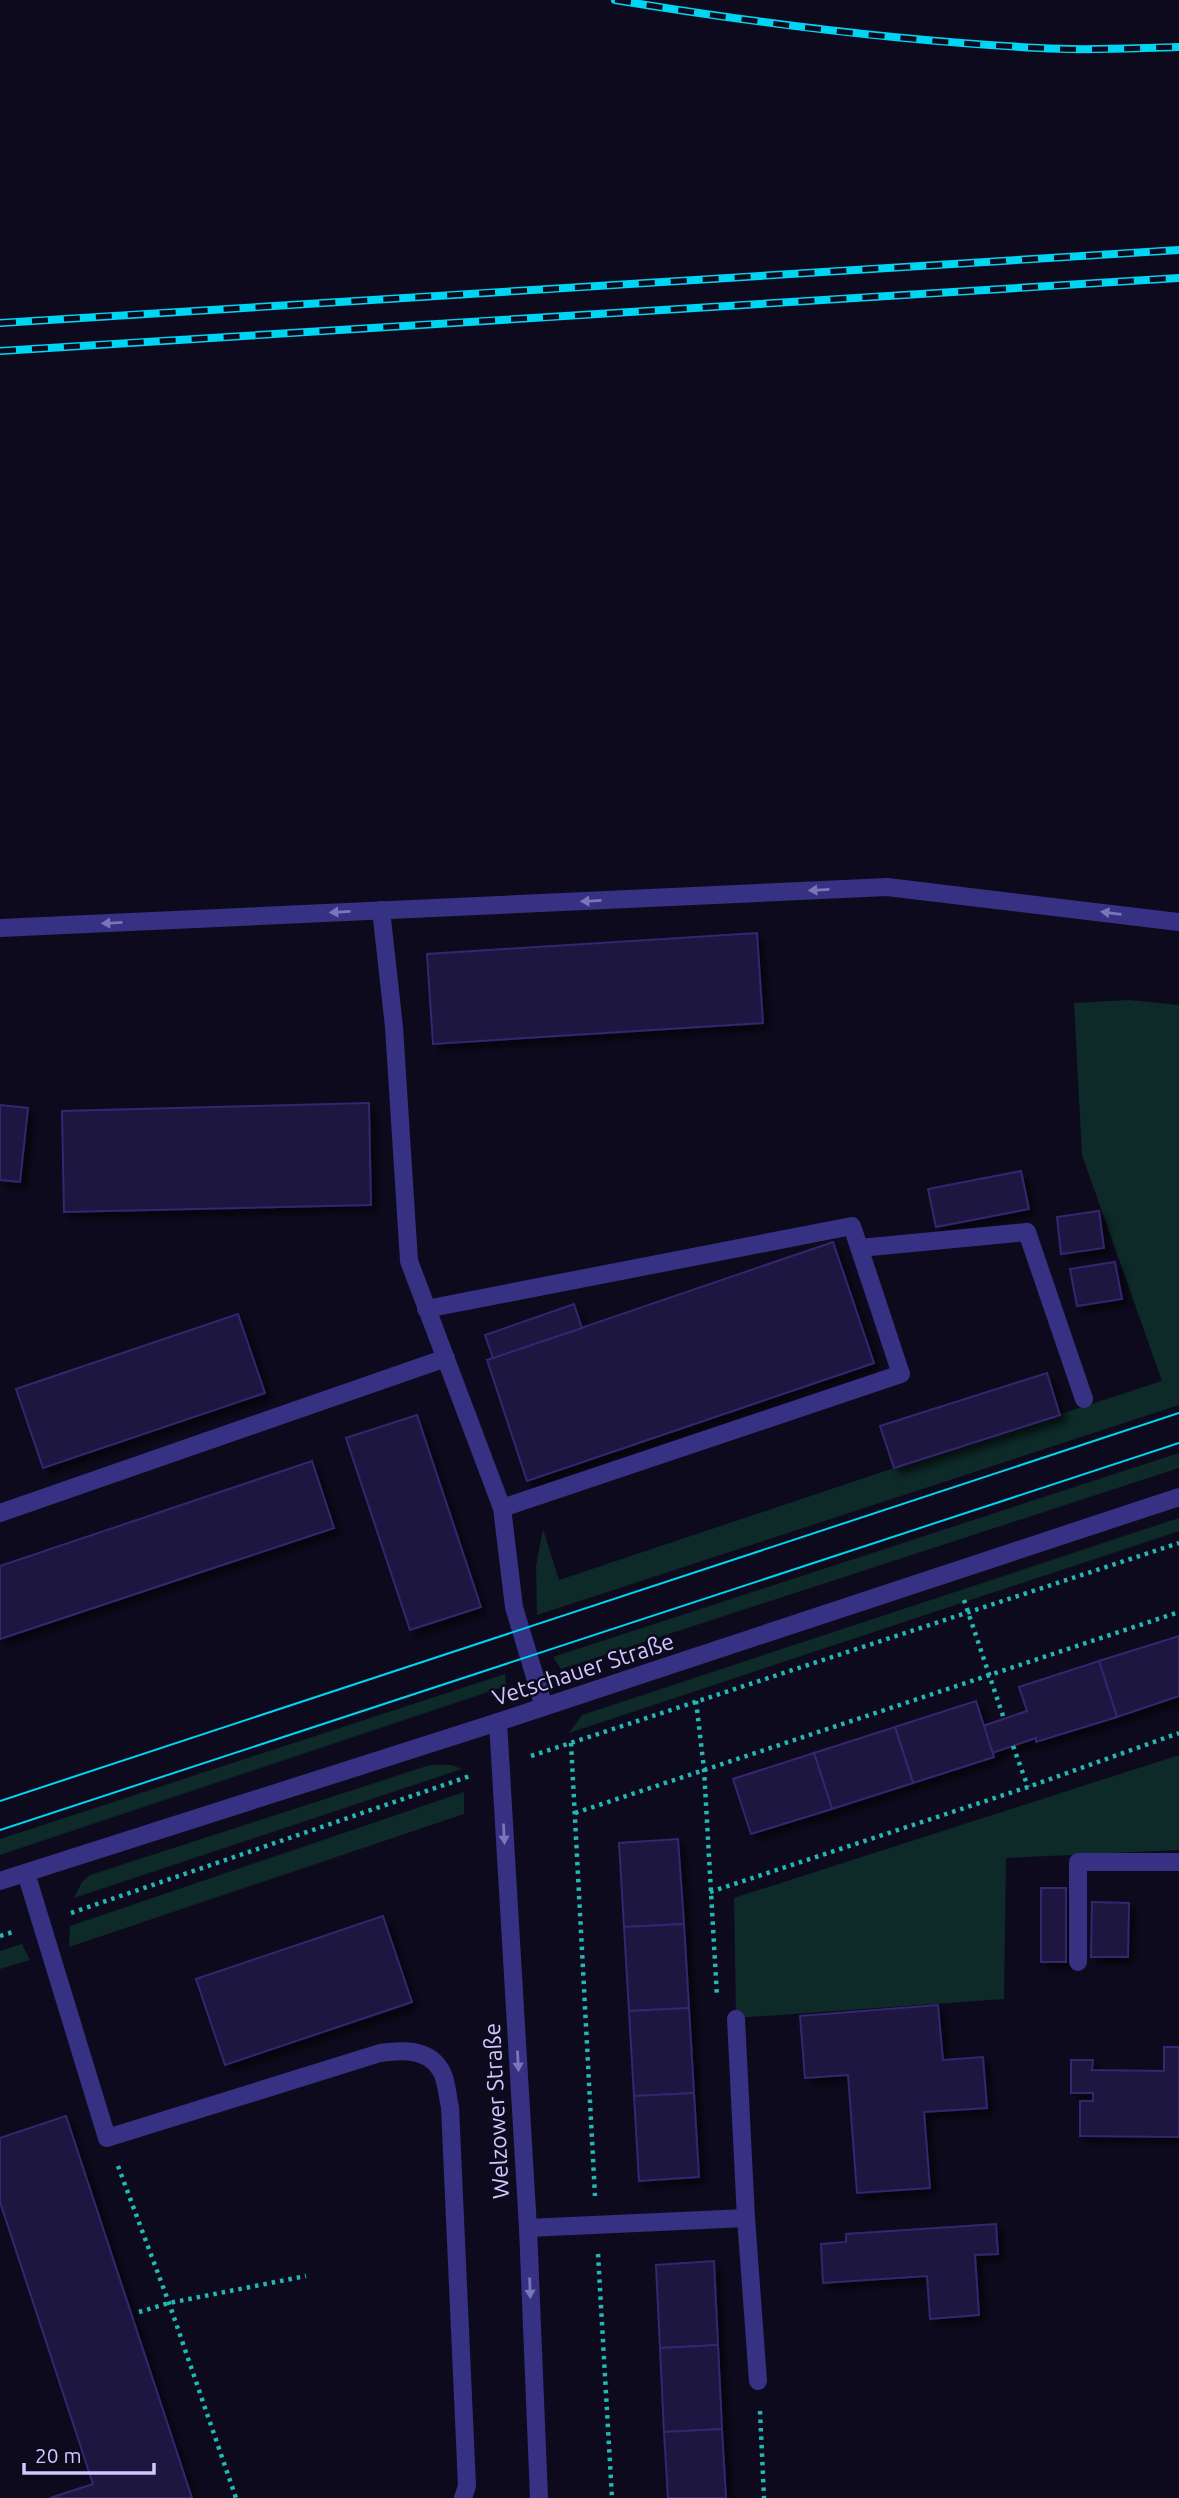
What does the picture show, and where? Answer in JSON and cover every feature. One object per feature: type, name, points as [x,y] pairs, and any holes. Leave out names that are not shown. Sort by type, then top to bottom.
[{"type":"street","points":[[0,928],[887,887],[1179,922]]},
{"type":"street","points":[[381,911],[394,1027],[410,1261],[502,1508],[514,1607],[544,1707]]},
{"type":"street","points":[[426,1309],[852,1226],[901,1374],[502,1508]]},
{"type":"street","points":[[860,1248],[1027,1232],[1084,1399]]},
{"type":"street","points":[[0,1513],[446,1358]]},
{"type":"street","name":"Vetschauer Straße","points":[[0,1881],[498,1722],[1179,1497]]},
{"type":"street","name":"Welzower Straße","points":[[498,1722],[528,2228],[539,2498]]},
{"type":"street","points":[[1078,1962],[1078,1862],[1179,1862]]},
{"type":"street","points":[[26,1873],[107,2138],[380,2053],[406,2049],[427,2057],[440,2069],[450,2107],[467,2486],[463,2498]]},
{"type":"street","points":[[736,2019],[758,2381]]},
{"type":"street","points":[[528,2228],[746,2218]]},
{"type":"path","points":[[0,1936],[500,1766],[1179,1543]]},
{"type":"path","points":[[954,1573],[1004,1719]]},
{"type":"path","points":[[575,1813],[1179,1612]]},
{"type":"path","points":[[696,1701],[704,1769],[718,2003]]},
{"type":"path","points":[[710,1892],[1179,1734]]},
{"type":"path","points":[[571,1743],[612,2498]]},
{"type":"path","points":[[1013,1746],[1028,1787]]},
{"type":"path","points":[[107,2138],[169,2303],[236,2498]]},
{"type":"path","points":[[139,2312],[169,2303],[306,2276]]},
{"type":"path","points":[[758,2381],[764,2498]]},
{"type":"green space","points":[[1129,1000],[1179,1005],[1179,1405],[537,1615],[536,1566],[543,1529],[559,1580],[1162,1381],[1082,1155],[1074,1003]]},
{"type":"green space","points":[[1179,1453],[1179,1468],[561,1669],[553,1657]]},
{"type":"green space","points":[[1179,1518],[1179,1531],[569,1733],[582,1715]]},
{"type":"green space","points":[[505,1674],[506,1686],[0,1855],[0,1839]]},
{"type":"green space","points":[[1179,1755],[1179,1850],[1006,1858],[1004,1999],[736,2018],[734,1898]]},
{"type":"green space","points":[[430,1765],[451,1765],[462,1769],[74,1898],[82,1882],[90,1875]]},
{"type":"green space","points":[[464,1792],[464,1814],[69,1947],[70,1926]]},
{"type":"green space","points":[[22,1944],[30,1960],[0,1969],[0,1951]]},
{"type":"building","points":[[757,933],[763,1023],[433,1044],[427,954]]},
{"type":"building","points":[[369,1103],[371,1205],[64,1212],[62,1111]]},
{"type":"building","points":[[0,1105],[28,1108],[20,1182],[0,1180]]},
{"type":"building","points":[[1021,1171],[1029,1209],[936,1227],[928,1189]]},
{"type":"building","points":[[1099,1211],[1104,1248],[1061,1254],[1057,1217]]},
{"type":"building","points":[[833,1242],[874,1363],[527,1481],[487,1360]]},
{"type":"building","points":[[1115,1262],[1122,1299],[1077,1306],[1070,1269]]},
{"type":"building","points":[[574,1304],[582,1328],[493,1358],[485,1335]]},
{"type":"building","points":[[238,1314],[265,1393],[43,1468],[16,1389]]},
{"type":"building","points":[[1047,1373],[1060,1415],[894,1468],[880,1426]]},
{"type":"building","points":[[417,1415],[481,1607],[410,1630],[346,1438]]},
{"type":"building","points":[[312,1461],[334,1528],[0,1639],[0,1566]]},
{"type":"building","points":[[1179,1636],[1179,1696],[1117,1717],[1099,1661]]},
{"type":"building","points":[[1099,1661],[1117,1717],[1036,1742],[1036,1738],[992,1753],[983,1726],[1027,1711],[1019,1687]]},
{"type":"building","points":[[976,1701],[994,1757],[913,1783],[895,1727]]},
{"type":"building","points":[[895,1727],[913,1783],[832,1809],[814,1753]]},
{"type":"building","points":[[814,1753],[832,1809],[751,1834],[733,1779]]},
{"type":"building","points":[[678,1839],[684,1924],[624,1927],[619,1843]]},
{"type":"building","points":[[1041,1888],[1066,1888],[1066,1962],[1041,1962]]},
{"type":"building","points":[[1092,1902],[1129,1903],[1128,1957],[1091,1957]]},
{"type":"building","points":[[383,1916],[412,2002],[225,2065],[196,1979]]},
{"type":"building","points":[[684,1924],[689,2008],[629,2011],[624,1927]]},
{"type":"building","points":[[938,2005],[943,2060],[983,2057],[987,2108],[924,2112],[930,2188],[857,2193],[848,2075],[805,2078],[800,2016]]},
{"type":"building","points":[[689,2008],[694,2093],[634,2096],[629,2011]]},
{"type":"building","points":[[1164,2047],[1179,2047],[1179,2137],[1080,2136],[1080,2101],[1093,2101],[1093,2093],[1071,2093],[1071,2060],[1093,2060],[1092,2070],[1164,2071]]},
{"type":"building","points":[[694,2093],[699,2177],[639,2181],[634,2096]]},
{"type":"building","points":[[66,2116],[192,2498],[50,2498],[93,2484],[0,2202],[0,2138]]},
{"type":"building","points":[[996,2224],[998,2254],[975,2255],[979,2315],[930,2319],[927,2276],[823,2283],[821,2244],[846,2242],[846,2234]]},
{"type":"building","points":[[714,2261],[718,2345],[660,2348],[656,2265]]},
{"type":"building","points":[[718,2345],[722,2429],[664,2432],[660,2348]]},
{"type":"building","points":[[722,2429],[726,2498],[668,2498],[664,2432]]},
{"type":"tram line","points":[[0,1801],[1179,1413]]},
{"type":"tram line","points":[[0,1830],[1179,1443]]},
{"type":"railway","points":[[615,0],[774,23],[933,41],[1057,49],[1179,47]]},
{"type":"railway","points":[[0,323],[1179,250]]},
{"type":"railway","points":[[0,351],[1179,278]]}]
